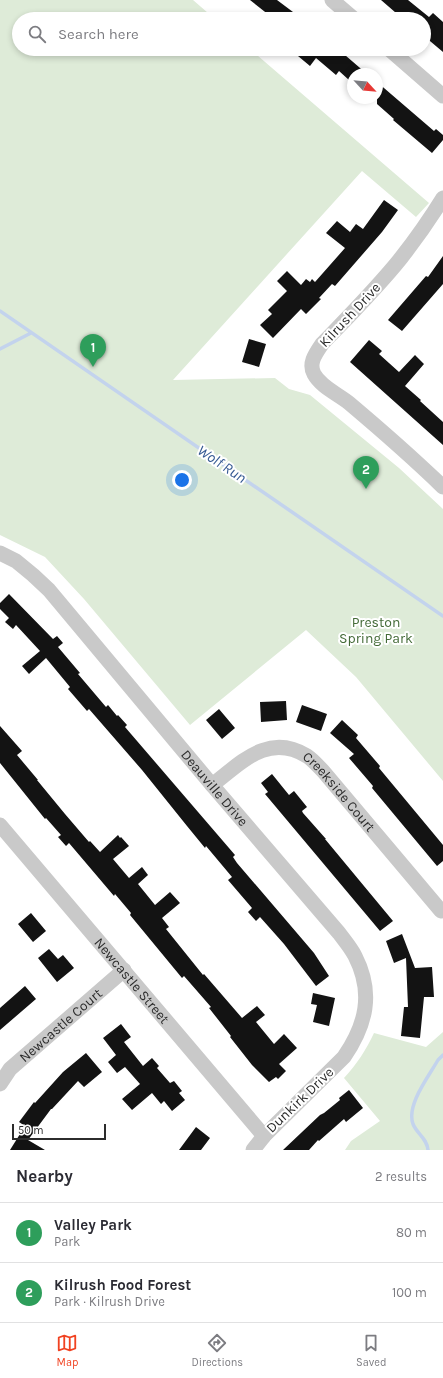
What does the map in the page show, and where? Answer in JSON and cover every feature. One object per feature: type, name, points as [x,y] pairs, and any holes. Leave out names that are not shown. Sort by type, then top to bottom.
[{"type":"street","points":[[332,0],[346,12]]},
{"type":"street","points":[[397,56],[443,96]]},
{"type":"street","name":"Kilrush Drive","points":[[443,198],[423,229],[401,258],[378,285],[322,344],[312,362],[314,374],[318,380],[348,402],[443,487]]},
{"type":"street","name":"Deauville Drive","points":[[0,553],[22,566],[49,590],[212,785],[339,933],[355,956],[362,974],[365,991],[366,1008],[362,1026],[348,1052]]},
{"type":"street","name":"Creekside Court","points":[[212,785],[254,753],[266,749],[278,747],[293,750],[307,756],[323,771],[441,911]]},
{"type":"street","name":"Newcastle Street","points":[[0,825],[264,1136]]},
{"type":"street","name":"Newcastle Court","points":[[0,1084],[10,1069],[124,970]]},
{"type":"street","name":"Dunkirk Drive","points":[[253,1150],[264,1136],[329,1073],[348,1052]]},
{"type":"green space","name":"Preston Spring Park","points":[[0,0],[193,0],[207,12],[12,12],[12,56],[258,56],[429,203],[416,217],[362,171],[173,380],[275,378],[289,389],[310,395],[399,468],[443,509],[443,781],[356,677],[306,630],[190,725],[84,599],[45,557],[0,535]]},
{"type":"green space","points":[[443,1032],[443,1150],[345,1150],[351,1141],[380,1121],[344,1078],[361,1057],[374,1033],[426,1047]]},
{"type":"building","points":[[250,0],[277,0],[293,12],[265,12]]},
{"type":"building","points":[[381,0],[408,0],[423,12],[395,12]]},
{"type":"building","points":[[433,13],[443,22],[443,52],[431,42],[431,15]]},
{"type":"building","points":[[298,56],[346,56],[360,68],[347,68],[347,78],[339,71],[336,75],[316,58],[310,66]]},
{"type":"building","points":[[383,87],[434,131],[436,129],[443,135],[443,140],[432,153],[393,120],[394,119],[377,104],[383,104]]},
{"type":"building","points":[[384,200],[398,210],[382,232],[335,286],[332,284],[319,298],[321,299],[306,314],[301,309],[273,338],[260,325],[272,314],[268,310],[287,291],[277,281],[287,271],[301,285],[306,279],[310,282],[312,279],[315,282],[345,248],[326,233],[337,221],[350,232],[356,224],[363,229]]},
{"type":"building","points":[[443,256],[443,284],[402,331],[388,320],[426,276],[428,277]]},
{"type":"building","points":[[249,339],[266,344],[259,367],[242,362]]},
{"type":"building","points":[[369,340],[382,351],[379,354],[399,372],[415,355],[424,364],[405,386],[443,422],[443,445],[350,362]]},
{"type":"building","points":[[9,594],[53,639],[57,636],[63,643],[58,647],[80,673],[78,674],[106,707],[108,705],[127,725],[125,727],[235,855],[233,857],[237,863],[314,953],[329,976],[316,986],[284,944],[260,917],[256,921],[248,912],[252,908],[228,880],[232,877],[206,846],[205,848],[142,770],[89,709],[87,711],[68,689],[70,687],[46,658],[29,674],[22,666],[40,651],[16,625],[13,629],[5,622],[9,618],[0,609],[0,603]]},
{"type":"building","points":[[286,701],[287,720],[261,722],[260,702]]},
{"type":"building","points":[[302,705],[327,714],[321,731],[296,722]]},
{"type":"building","points":[[219,709],[235,728],[222,739],[206,720]]},
{"type":"building","points":[[342,720],[358,735],[356,738],[380,766],[379,768],[443,845],[443,861],[437,866],[349,758],[354,754],[330,733]]},
{"type":"building","points":[[0,726],[22,751],[17,755],[89,842],[90,841],[100,852],[118,835],[120,838],[121,837],[129,846],[113,859],[129,878],[142,867],[148,875],[138,884],[155,905],[170,892],[180,903],[162,918],[169,927],[166,929],[203,975],[204,974],[242,1018],[257,1006],[265,1015],[256,1022],[274,1044],[284,1034],[297,1048],[279,1064],[286,1071],[278,1079],[276,1077],[269,1082],[252,1065],[209,1008],[211,1007],[184,976],[182,978],[130,915],[131,913],[115,894],[114,896],[69,843],[66,846],[58,837],[61,835],[46,818],[45,819],[0,763]]},
{"type":"building","points":[[272,774],[289,795],[294,791],[307,807],[302,811],[303,813],[393,921],[380,931],[265,794],[268,792],[261,783]]},
{"type":"building","points":[[31,913],[46,931],[33,942],[18,924]]},
{"type":"building","points":[[402,934],[415,968],[432,967],[434,997],[424,997],[420,1038],[401,1036],[404,1007],[408,1007],[406,958],[394,963],[386,941]]},
{"type":"building","points":[[49,949],[58,959],[63,955],[74,968],[57,982],[38,958]]},
{"type":"building","points":[[25,986],[36,999],[0,1030],[0,1008]]},
{"type":"building","points":[[313,993],[335,998],[329,1026],[313,1022],[317,1005],[311,1004]]},
{"type":"building","points":[[121,1024],[131,1037],[124,1042],[143,1066],[152,1058],[159,1066],[157,1068],[170,1083],[174,1081],[182,1091],[179,1093],[185,1100],[172,1111],[164,1101],[161,1104],[152,1093],[132,1110],[122,1099],[140,1084],[125,1067],[117,1073],[108,1062],[116,1055],[103,1038]]},
{"type":"building","points":[[86,1053],[102,1072],[84,1087],[78,1081],[51,1109],[28,1140],[45,1150],[10,1150],[25,1126],[19,1122],[34,1102],[35,1103],[63,1072]]},
{"type":"building","points":[[349,1090],[363,1108],[346,1122],[344,1119],[319,1141],[318,1140],[309,1150],[283,1150],[320,1115],[340,1100],[339,1098]]},
{"type":"building","points":[[196,1127],[210,1138],[201,1150],[179,1150]]},
{"type":"waterway","name":"Wolf Run","points":[[0,311],[443,616]]},
{"type":"waterway","points":[[0,349],[31,333]]},
{"type":"waterway","points":[[428,1150],[426,1142],[413,1124],[413,1108],[415,1100],[424,1082],[438,1060],[443,1055]]},
{"type":"place","name":"Valley Park","points":[[93,367]]},
{"type":"place","name":"Kilrush Food Forest","points":[[366,489]]}]
